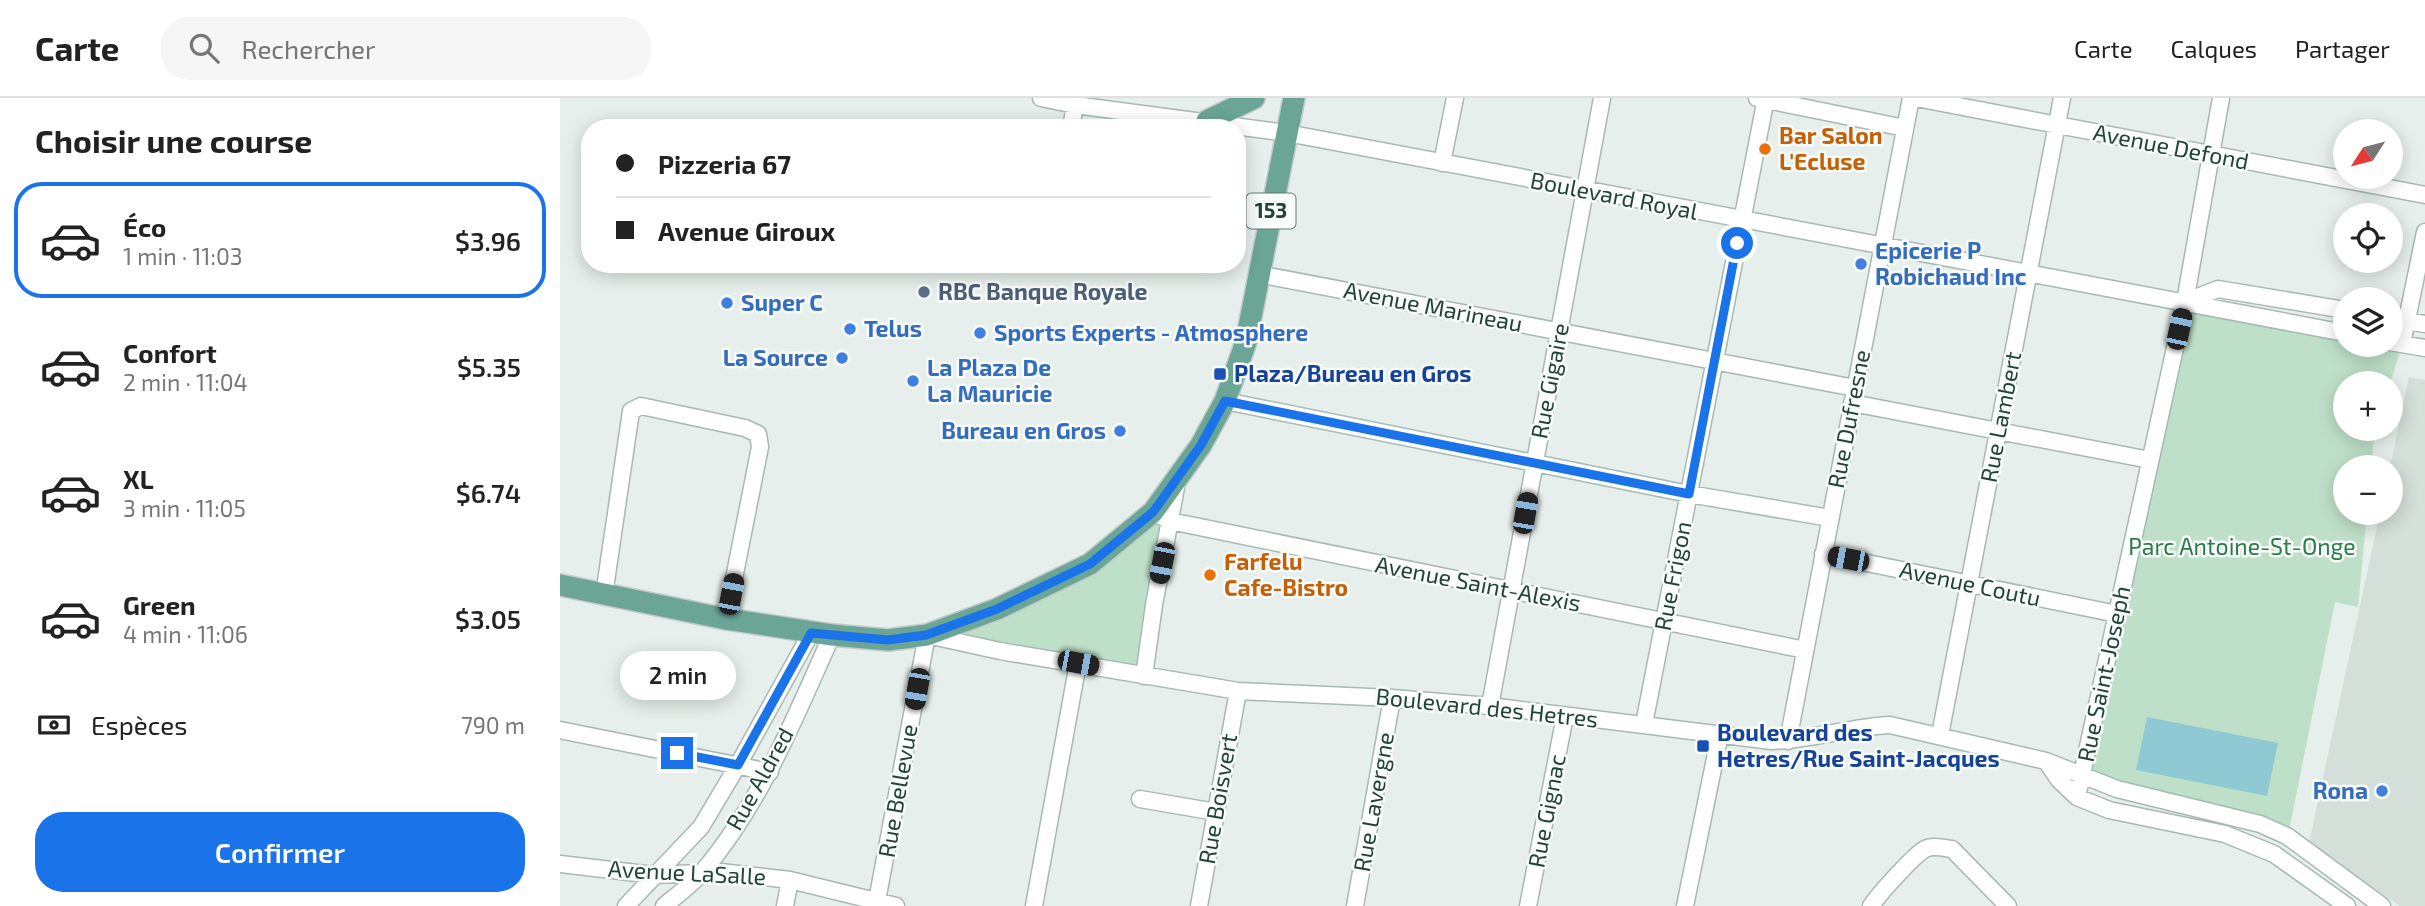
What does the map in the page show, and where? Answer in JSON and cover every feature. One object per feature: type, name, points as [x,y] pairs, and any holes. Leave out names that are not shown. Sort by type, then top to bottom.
[{"type":"main road","points":[[1211,119],[1254,98]]},
{"type":"main road","name":"153","points":[[560,586],[726,619],[822,634],[888,640],[926,635],[997,609],[1090,564],[1162,517],[1177,479],[1201,445],[1225,401],[1246,342],[1294,98]]},
{"type":"street","name":"Boulevard Royal","points":[[1041,98],[1075,105],[1190,119]]},
{"type":"street","points":[[1442,163],[1455,98]]},
{"type":"street","name":"Rue Gigaire","points":[[1490,706],[1602,98]]},
{"type":"street","name":"Rue Dufresne","points":[[1788,741],[1911,98]]},
{"type":"street","name":"Avenue Defond","points":[[1916,98],[2425,195]]},
{"type":"street","name":"Rue Lambert","points":[[1940,735],[2062,98]]},
{"type":"street","name":"Rue Saint-Joseph","points":[[2077,797],[2185,302],[2221,98]]},
{"type":"street","points":[[1762,99],[1905,128]]},
{"type":"street","name":"Rue Frigon","points":[[1644,724],[1742,220],[1762,99]]},
{"type":"street","points":[[1073,119],[1075,105]]},
{"type":"street","name":"Boulevard Royal","points":[[1246,127],[2333,331]]},
{"type":"street","points":[[2403,306],[2425,232]]},
{"type":"street","name":"Avenue Marineau","points":[[1258,274],[1714,361],[1998,431],[2150,460]]},
{"type":"street","points":[[2185,302],[2218,289],[2333,308]]},
{"type":"street","points":[[2403,320],[2425,324]]},
{"type":"street","points":[[2403,344],[2425,348]]},
{"type":"street","points":[[1225,401],[1689,494],[1830,518]]},
{"type":"street","points":[[604,595],[631,411],[641,407],[745,428],[758,434],[760,447],[726,619]]},
{"type":"street","points":[[1144,676],[1162,517]]},
{"type":"street","name":"Avenue Saint-Alexis","points":[[1162,517],[1805,650]]},
{"type":"street","name":"Avenue Coutu","points":[[1823,554],[2117,614]]},
{"type":"street","name":"Rue Aldred","points":[[626,906],[701,827],[822,634]]},
{"type":"street","name":"Rue Aldred","points":[[664,906],[702,872],[737,825],[770,772],[822,634]]},
{"type":"street","name":"Boulevard des Hetres","points":[[926,635],[1000,651],[1238,691],[1392,698],[1490,706],[1772,741],[1788,741],[1864,727],[1890,726],[1940,735],[2046,761],[2116,789],[2260,824],[2287,836],[2382,906]]},
{"type":"street","name":"Rue Bellevue","points":[[877,904],[926,635]]},
{"type":"street","points":[[1034,906],[1078,663]]},
{"type":"street","name":"Rue Boisvert","points":[[1199,906],[1238,691]]},
{"type":"street","name":"Rue Lavergne","points":[[1356,906],[1392,698]]},
{"type":"street","name":"Rue Gignac","points":[[1528,906],[1565,716]]},
{"type":"street","points":[[560,730],[770,772]]},
{"type":"street","points":[[1685,906],[1720,734]]},
{"type":"street","points":[[2046,761],[2059,780],[2077,797],[2109,810],[2225,834],[2274,854],[2327,901],[2347,906],[2359,889]]},
{"type":"street","points":[[1140,799],[1216,812]]},
{"type":"street","points":[[1871,906],[1877,896],[1925,848],[1939,847],[1952,849],[2008,906]]},
{"type":"street","name":"Avenue LaSalle","points":[[560,864],[654,875],[702,872],[790,880],[877,904],[895,906]]},
{"type":"street","points":[[2327,901],[2342,877]]},
{"type":"street","points":[[785,906],[790,880]]},
{"type":"shaded area","points":[[2409,377],[2425,380],[2425,906],[2400,906],[2309,843],[2377,525],[2403,525],[2403,455],[2393,455],[2395,441],[2403,441],[2403,405]]},
{"type":"green space","name":"Parc Antoine-St-Onge","points":[[2185,302],[2333,327],[2333,357],[2398,357],[2394,371],[2333,371],[2333,441],[2374,441],[2372,455],[2333,455],[2333,525],[2366,525],[2358,607],[2335,602],[2289,831],[2082,777]]},
{"type":"green space","points":[[1153,512],[1170,521],[1144,676],[927,635],[1090,564]]},
{"type":"water","points":[[2147,717],[2278,743],[2267,796],[2136,770]]},
{"type":"place","name":"Bar Salon L'Ecluse","points":[[1765,149]]},
{"type":"place","name":"Epicerie P Robichaud Inc","points":[[1861,264]]},
{"type":"place","name":"RBC Banque Royale","points":[[924,292]]},
{"type":"place","name":"Super C","points":[[727,303]]},
{"type":"place","name":"Telus","points":[[850,329]]},
{"type":"place","name":"Sports Experts - Atmosphere","points":[[980,333]]},
{"type":"place","name":"La Source","points":[[842,358]]},
{"type":"place","name":"Plaza/Bureau en Gros","points":[[1220,374]]},
{"type":"place","name":"La Plaza De La Mauricie","points":[[913,381]]},
{"type":"place","name":"Bureau en Gros","points":[[1120,431]]},
{"type":"place","name":"Farfelu Cafe-Bistro","points":[[1210,575]]},
{"type":"place","name":"Boulevard des Hetres/Rue Saint-Jacques","points":[[1703,746]]},
{"type":"place","name":"Rona","points":[[2382,791]]},
{"type":"route","points":[[677,753],[738,765],[811,633],[888,640],[926,635],[997,609],[1090,564],[1153,512],[1201,445],[1225,401],[1689,494],[1737,243]]}]
